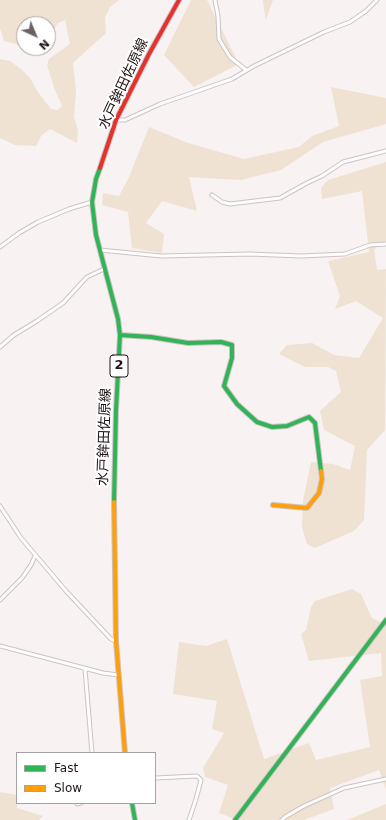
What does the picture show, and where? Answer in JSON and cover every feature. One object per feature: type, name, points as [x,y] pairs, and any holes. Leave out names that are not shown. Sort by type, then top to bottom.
[{"type":"main road","name":"水戸鉾田佐原線","points":[[124,752],[116,641],[114,515],[116,410],[120,335],[118,319],[99,250],[92,202],[96,179],[116,120],[149,54],[179,0]]},
{"type":"main road","points":[[120,335],[151,337],[188,343],[221,342],[232,345],[232,358],[224,386],[237,404],[250,417],[257,422],[272,427],[287,426],[310,417],[314,423],[322,479],[319,493],[307,508],[272,505]]},
{"type":"main road","points":[[235,820],[386,620]]},
{"type":"main road","points":[[132,804],[135,820]]},
{"type":"street","points":[[215,0],[218,16],[219,39],[230,57],[246,70]]},
{"type":"street","points":[[116,120],[125,120],[160,104],[232,79],[246,70],[324,32],[350,22],[366,11],[377,0]]},
{"type":"street","points":[[212,195],[222,202],[230,204],[280,198],[322,176],[343,162],[386,151]]},
{"type":"street","points":[[0,247],[19,233],[38,222],[69,209],[92,202]]},
{"type":"street","points":[[99,250],[161,256],[250,254],[301,256],[345,254],[370,246],[386,244]]},
{"type":"street","points":[[0,347],[14,335],[63,303],[87,277],[104,269]]},
{"type":"street","points":[[0,506],[11,524],[35,556],[111,639],[116,641]]},
{"type":"street","points":[[0,600],[22,578],[35,556]]},
{"type":"street","points":[[0,646],[85,669],[118,675]]},
{"type":"street","points":[[85,669],[92,752]]},
{"type":"street","points":[[156,778],[197,776],[200,780],[189,820]]},
{"type":"street","points":[[282,820],[304,806],[344,788],[386,779]]},
{"type":"shaded area","points":[[0,0],[119,0],[110,7],[105,17],[106,33],[73,63],[76,92],[74,117],[78,130],[77,143],[50,129],[41,136],[36,146],[15,145],[0,138],[0,59],[10,61],[21,69],[30,78],[38,92],[51,109],[58,110],[62,106],[47,65],[49,59],[56,56],[56,54],[70,44],[65,20],[58,23],[56,26],[56,16],[16,16],[16,44],[4,41],[0,28]]},
{"type":"shaded area","points":[[191,0],[207,0],[239,64],[194,87],[164,55]]},
{"type":"shaded area","points":[[263,0],[273,0],[266,20],[264,9]]},
{"type":"shaded area","points":[[331,87],[386,98],[386,124],[323,142],[281,170],[241,180],[189,177],[197,211],[162,201],[146,223],[164,234],[162,253],[132,248],[128,212],[102,205],[103,193],[119,196],[129,177],[149,127],[188,143],[244,159],[299,147],[312,136],[339,126]]},
{"type":"shaded area","points":[[386,162],[386,242],[374,249],[377,270],[386,269],[385,430],[367,450],[364,520],[354,531],[315,548],[307,544],[302,528],[303,500],[311,462],[333,464],[350,470],[355,446],[324,430],[320,411],[341,392],[336,371],[328,367],[305,367],[279,354],[287,345],[312,343],[334,355],[359,358],[383,318],[356,301],[335,309],[340,296],[328,261],[369,252],[362,191],[322,199],[321,188],[328,180]]},
{"type":"shaded area","points":[[352,589],[361,594],[372,618],[386,625],[386,790],[379,770],[330,788],[334,809],[304,820],[237,820],[219,813],[228,785],[205,777],[203,768],[224,733],[212,729],[217,701],[173,694],[179,642],[206,646],[227,639],[264,759],[309,743],[316,760],[370,747],[360,680],[382,676],[381,653],[309,661],[301,634],[306,630],[311,607],[315,601]]},
{"type":"shaded area","points":[[0,792],[16,795],[17,808],[43,816],[39,820],[0,820]]},
{"type":"shaded area","points":[[386,804],[386,820],[347,820]]},
{"type":"traffic: fast","points":[[100,168],[96,179],[92,202],[96,235],[118,319],[120,335],[116,410],[114,502]]},
{"type":"traffic: fast","points":[[120,335],[151,337],[188,343],[221,342],[232,345],[232,358],[224,386],[237,404],[257,422],[272,427],[287,426],[309,417],[315,423],[321,471]]},
{"type":"traffic: fast","points":[[235,820],[386,620]]},
{"type":"traffic: fast","points":[[132,804],[135,820]]},
{"type":"traffic: slow","points":[[273,505],[307,508],[319,493],[322,479],[321,471]]},
{"type":"traffic: slow","points":[[114,502],[116,641],[125,752]]},
{"type":"traffic: jam","points":[[100,168],[116,120],[149,54],[179,0]]}]
